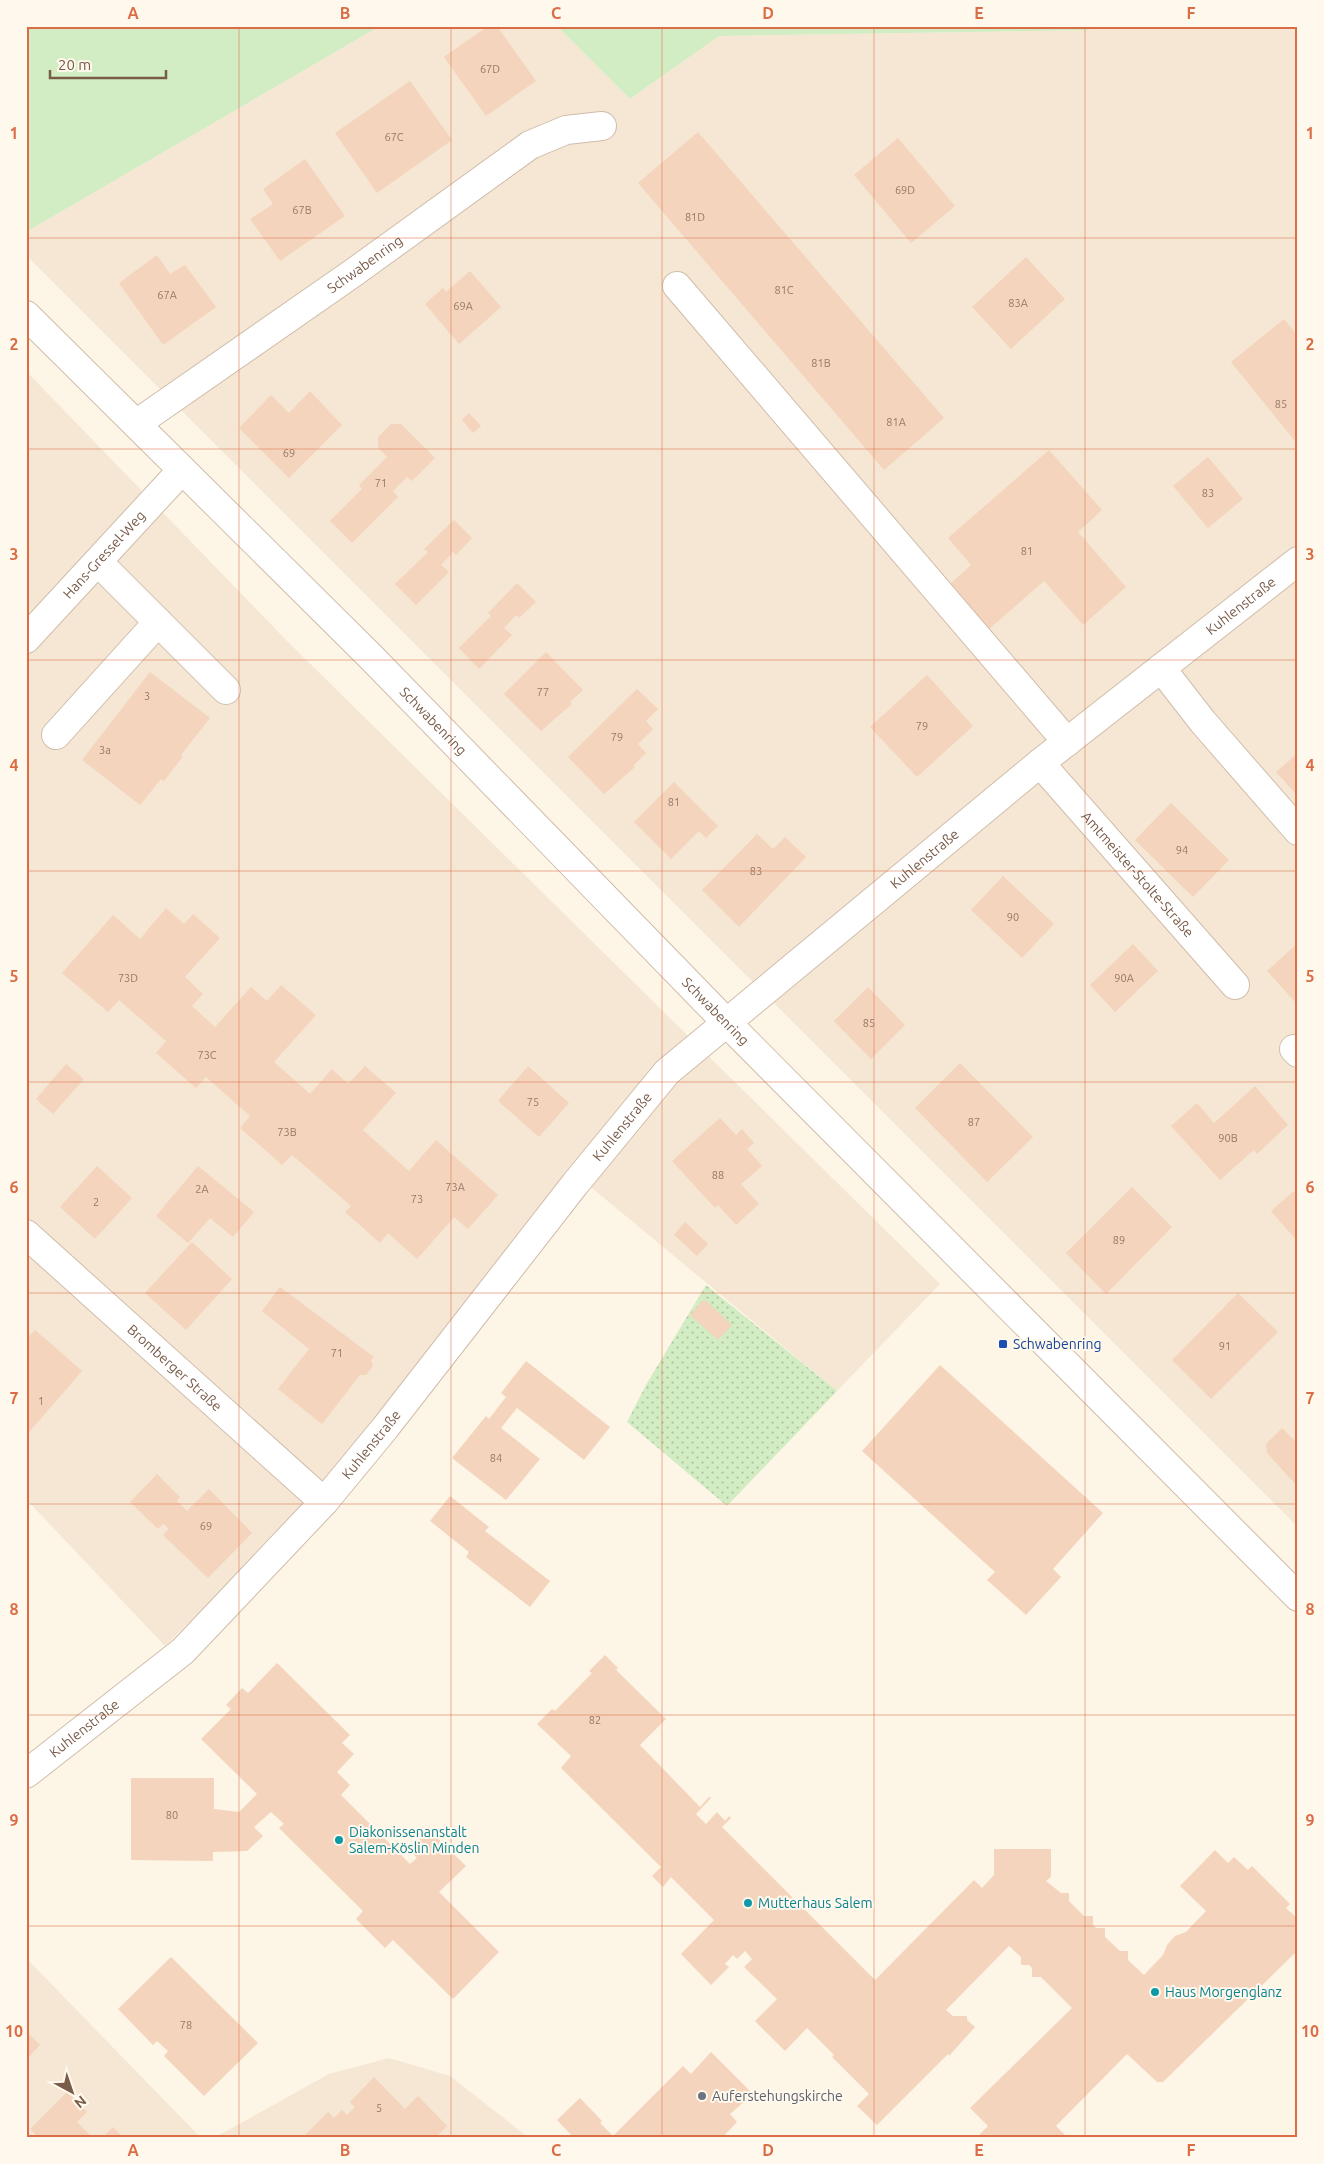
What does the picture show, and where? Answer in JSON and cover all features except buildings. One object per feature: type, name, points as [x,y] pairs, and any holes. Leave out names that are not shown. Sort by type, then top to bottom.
[{"type":"street","name":"Schwabenring","points":[[136,424],[353,273],[530,145],[566,130],[602,126]]},
{"type":"street","points":[[677,286],[1067,742]]},
{"type":"street","name":"Schwabenring","points":[[26,315],[371,656],[727,1023],[1298,1597]]},
{"type":"street","name":"Hans-Gressel-Weg","points":[[26,639],[182,470]]},
{"type":"street","name":"Kuhlenstraße","points":[[26,1774],[183,1651],[324,1502],[385,1428],[581,1176],[667,1072],[1040,763],[1298,561]]},
{"type":"street","points":[[98,562],[226,690]]},
{"type":"street","points":[[56,735],[158,622]]},
{"type":"street","points":[[1161,668],[1204,722],[1298,831]]},
{"type":"street","name":"Amtmeister-Stolte-Straße","points":[[1040,763],[1235,985]]},
{"type":"street","name":"Bromberger Straße","points":[[26,1234],[324,1502]]},
{"type":"shaded area","points":[[380,26],[557,26],[630,99],[719,36],[1089,30],[1096,26],[1298,26],[1298,1527],[26,255],[26,232]]},
{"type":"shaded area","points":[[26,371],[287,641],[940,1284],[837,1391],[569,1169],[378,1417],[277,1536],[165,1646],[26,1499]]},
{"type":"shaded area","points":[[26,1958],[201,2138],[26,2138]]},
{"type":"shaded area","points":[[389,2058],[450,2076],[529,2138],[214,2138],[329,2074]]},
{"type":"green space","points":[[26,26],[380,26],[26,232]]},
{"type":"green space","points":[[557,26],[1096,26],[1089,30],[719,36],[630,99]]},
{"type":"green space","points":[[706,1285],[837,1391],[727,1506],[627,1422],[646,1385]]},
{"type":"place","name":"Schwabenring","points":[[1003,1344]]},
{"type":"place","name":"Diakonissenanstalt Salem-Köslin Minden","points":[[339,1840]]},
{"type":"place","name":"Mutterhaus Salem","points":[[748,1903]]},
{"type":"place","name":"Haus Morgenglanz","points":[[1155,1992]]},
{"type":"place","name":"Auferstehungskirche","points":[[702,2096]]}]
